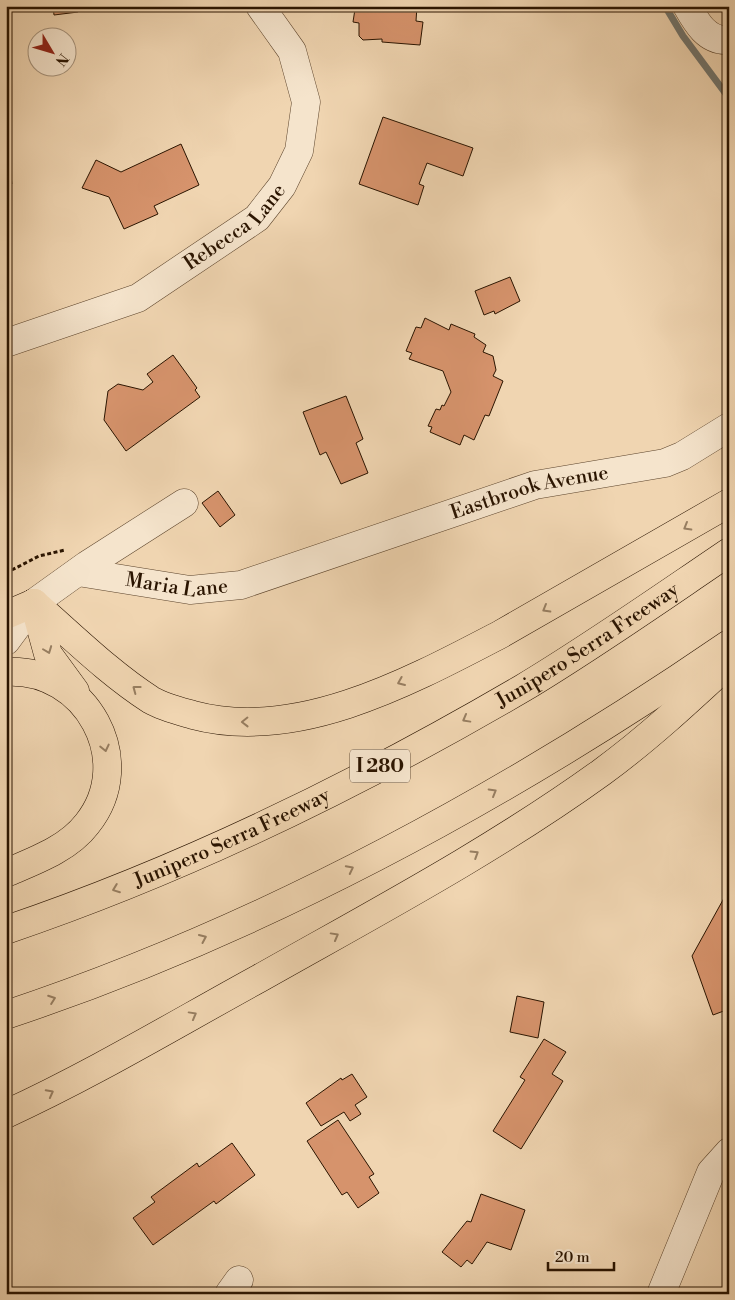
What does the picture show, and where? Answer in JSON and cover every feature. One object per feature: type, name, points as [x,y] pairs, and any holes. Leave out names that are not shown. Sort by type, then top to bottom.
[{"type":"main road","points":[[34,603],[108,667],[152,700],[207,719],[236,722],[297,718],[385,689],[463,654],[729,503]]},
{"type":"main road","name":"Junipero Serra Freeway","points":[[6,930],[156,874],[300,808],[522,688],[607,634],[729,552]]},
{"type":"main road","points":[[6,615],[34,603]]},
{"type":"main road","points":[[6,873],[68,843],[87,825],[101,802],[107,778],[107,756],[103,736],[92,714],[48,654],[34,603]]},
{"type":"main road","points":[[6,1014],[55,998],[186,946],[316,888],[441,822],[564,750],[729,644]]},
{"type":"main road","points":[[6,1114],[123,1054],[393,903],[470,857],[601,772],[649,735],[729,663]]},
{"type":"main road","points":[[6,672],[30,674],[50,680],[73,694],[92,714]]},
{"type":"street","name":"Rebecca Lane","points":[[6,343],[138,298],[257,218],[282,186],[299,151],[306,102],[292,51],[260,6]]},
{"type":"street","points":[[687,6],[696,23],[708,35],[729,40]]},
{"type":"street","name":"Eastbrook Avenue","points":[[325,556],[535,485],[665,463],[682,456],[729,426]]},
{"type":"street","points":[[6,641],[34,603],[184,503]]},
{"type":"street","name":"Maria Lane","points":[[78,572],[190,590],[242,585],[325,556]]},
{"type":"street","points":[[661,1294],[711,1172],[729,1152]]},
{"type":"building","points":[[53,6],[77,6],[78,12],[54,15]]},
{"type":"building","points":[[346,6],[417,6],[416,21],[423,22],[420,45],[382,42],[382,39],[363,40],[359,36],[359,23],[353,22],[355,9]]},
{"type":"building","points":[[383,117],[473,148],[463,176],[427,163],[419,184],[424,186],[418,205],[359,184]]},
{"type":"building","points":[[6,135],[12,184],[6,185]]},
{"type":"building","points":[[181,144],[199,185],[154,206],[158,214],[124,229],[109,197],[82,188],[96,160],[121,172]]},
{"type":"building","points":[[510,277],[520,301],[495,314],[494,311],[484,315],[475,291]]},
{"type":"building","points":[[425,318],[449,330],[451,324],[475,334],[474,337],[486,345],[483,352],[493,356],[496,370],[493,376],[503,381],[489,416],[485,415],[474,440],[464,435],[460,445],[430,432],[432,427],[428,426],[436,409],[440,410],[442,405],[444,406],[451,392],[443,371],[409,359],[412,353],[406,351],[416,327],[421,328]]},
{"type":"building","points":[[173,355],[197,388],[195,390],[200,397],[126,451],[104,420],[108,391],[118,384],[143,390],[153,382],[147,374]]},
{"type":"building","points":[[346,396],[363,439],[356,443],[368,473],[341,484],[326,452],[320,455],[303,412]]},
{"type":"building","points":[[218,491],[235,515],[220,527],[202,503]]},
{"type":"building","points":[[729,889],[729,951],[724,959],[729,972],[729,1009],[713,1015],[692,956]]},
{"type":"building","points":[[517,996],[544,1002],[538,1038],[510,1032]]},
{"type":"building","points":[[544,1039],[566,1052],[552,1074],[563,1081],[521,1149],[493,1131],[525,1080],[520,1077]]},
{"type":"building","points":[[352,1074],[367,1097],[355,1105],[361,1114],[350,1121],[344,1112],[321,1126],[306,1103],[341,1078],[342,1080]]},
{"type":"building","points":[[338,1120],[374,1174],[369,1177],[379,1193],[358,1208],[347,1192],[342,1195],[307,1141]]},
{"type":"building","points":[[232,1143],[255,1175],[216,1204],[214,1201],[153,1245],[133,1218],[155,1202],[151,1197],[197,1163],[199,1167]]},
{"type":"building","points":[[481,1194],[525,1210],[511,1250],[487,1242],[472,1264],[467,1260],[461,1267],[442,1252],[467,1221],[471,1222]]},
{"type":"waterway","points":[[665,6],[683,36],[729,98]]}]
